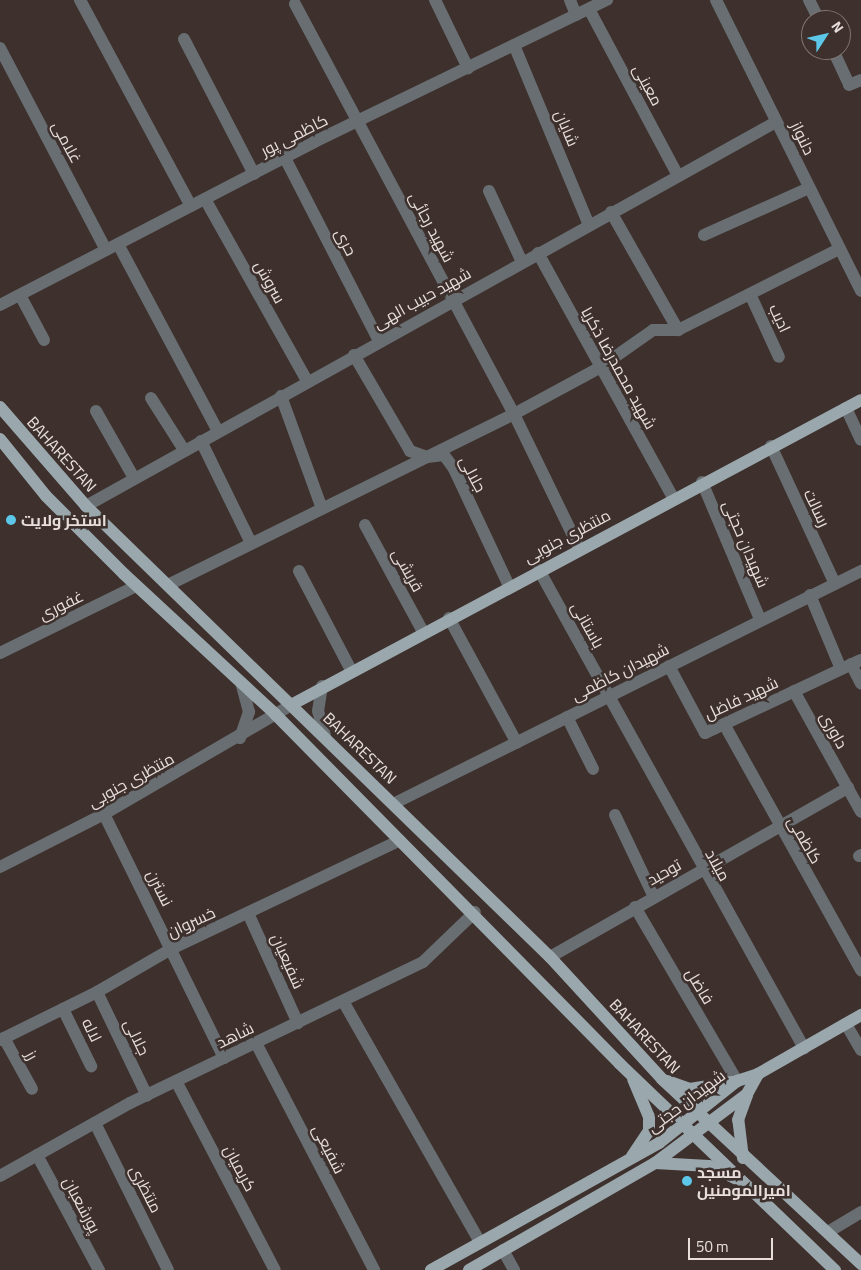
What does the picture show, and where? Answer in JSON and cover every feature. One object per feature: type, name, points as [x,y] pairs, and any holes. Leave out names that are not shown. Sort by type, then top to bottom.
[{"type":"main road","name":"منتظری جنوبی","points":[[291,705],[351,670],[702,482],[861,400]]},
{"type":"main road","name":"BAHARESTAN","points":[[0,408],[86,506],[550,956],[662,1079],[743,1158],[828,1232],[861,1264]]},
{"type":"main road","name":"BAHARESTAN","points":[[0,439],[46,496],[136,586],[275,714],[474,912],[620,1064],[683,1122],[835,1270]]},
{"type":"main road","points":[[758,1074],[861,1015]]},
{"type":"main road","points":[[620,1064],[634,1080],[649,1117],[649,1131],[630,1160]]},
{"type":"main road","name":"شهیدان حجتی","points":[[431,1270],[630,1160],[697,1113],[737,1081],[758,1074]]},
{"type":"main road","name":"شهیدان حجتی","points":[[469,1270],[655,1163],[695,1135],[747,1094],[758,1074]]},
{"type":"main road","points":[[662,1079],[690,1089],[737,1081]]},
{"type":"main road","points":[[743,1158],[738,1120],[747,1094]]},
{"type":"main road","points":[[655,1163],[709,1166],[744,1183]]},
{"type":"street","points":[[80,0],[190,206]]},
{"type":"street","points":[[435,0],[468,68]]},
{"type":"street","points":[[570,0],[576,15]]},
{"type":"street","name":"کاظمی پور","points":[[0,305],[284,158],[607,0]]},
{"type":"street","name":"دلنواز","points":[[716,0],[861,291]]},
{"type":"street","name":"شهید رجائی","points":[[295,4],[514,414],[579,548]]},
{"type":"street","name":"معینی","points":[[589,9],[678,176]]},
{"type":"street","points":[[184,39],[254,174]]},
{"type":"street","name":"شایان","points":[[514,45],[590,224]]},
{"type":"street","name":"غلامی","points":[[0,48],[106,250]]},
{"type":"street","points":[[838,60],[849,85],[861,80]]},
{"type":"street","name":"شهید حبیب الهی","points":[[86,506],[453,299],[776,122]]},
{"type":"street","name":"حری","points":[[284,158],[379,341]]},
{"type":"street","points":[[704,235],[810,188]]},
{"type":"street","points":[[489,191],[522,262]]},
{"type":"street","name":"سروش","points":[[205,199],[307,381]]},
{"type":"street","points":[[612,212],[678,330]]},
{"type":"street","points":[[118,244],[218,431]]},
{"type":"street","points":[[168,585],[250,541],[514,414],[599,368],[654,330],[678,330],[840,249]]},
{"type":"street","name":"شهید محمدرضا ذکریا","points":[[538,253],[599,368],[673,498]]},
{"type":"street","name":"ادیب","points":[[750,294],[779,357]]},
{"type":"street","points":[[20,295],[44,340]]},
{"type":"street","name":"جلالی","points":[[354,355],[410,451],[427,457],[444,455],[454,469],[509,586]]},
{"type":"street","points":[[281,396],[321,506]]},
{"type":"street","points":[[151,398],[184,450]]},
{"type":"street","points":[[846,408],[861,440]]},
{"type":"street","points":[[96,411],[134,478]]},
{"type":"street","points":[[201,441],[250,541]]},
{"type":"street","name":"رسالت","points":[[770,446],[835,584]]},
{"type":"street","name":"شهیدان حجتی","points":[[702,482],[760,619]]},
{"type":"street","name":"قریشی","points":[[365,525],[423,632]]},
{"type":"street","name":"باستانی","points":[[539,570],[608,696]]},
{"type":"street","points":[[299,571],[351,670]]},
{"type":"street","name":"شهیدان کاظمی","points":[[394,803],[517,743],[760,619],[861,571]]},
{"type":"street","name":"غفوری","points":[[0,653],[136,586]]},
{"type":"street","points":[[810,595],[861,684]]},
{"type":"street","points":[[449,618],[517,743]]},
{"type":"street","name":"شهید فاضل","points":[[669,666],[705,733],[851,665]]},
{"type":"street","points":[[240,738],[249,712],[241,683]]},
{"type":"street","points":[[322,686],[318,711],[325,736]]},
{"type":"street","name":"داوری","points":[[794,691],[861,812]]},
{"type":"street","name":"میلاد","points":[[608,696],[702,870],[804,1048]]},
{"type":"street","name":"منتظری جنوبی","points":[[0,867],[104,814],[240,738],[291,705]]},
{"type":"street","points":[[568,717],[593,769]]},
{"type":"street","name":"کاظمی","points":[[724,724],[778,827],[861,970]]},
{"type":"street","name":"توحید","points":[[550,956],[848,788]]},
{"type":"street","name":"نسترن","points":[[104,814],[173,948],[224,1058]]},
{"type":"street","points":[[615,815],[654,897]]},
{"type":"street","name":"خسروان","points":[[2,1039],[97,992],[173,948],[400,840]]},
{"type":"street","name":"فاضل","points":[[635,907],[737,1081]]},
{"type":"street","name":"شاهد","points":[[0,1176],[95,1123],[176,1081],[423,962],[474,912]]},
{"type":"street","name":"شفیعیان","points":[[248,913],[298,1023]]},
{"type":"street","name":"جلالی","points":[[97,992],[147,1096]]},
{"type":"street","points":[[343,1001],[480,1242]]},
{"type":"street","name":"لاله","points":[[64,1009],[91,1066]]},
{"type":"street","points":[[846,1024],[861,1050]]},
{"type":"street","name":"رز","points":[[2,1039],[32,1089]]},
{"type":"street","name":"شفیعی","points":[[256,1043],[374,1270]]},
{"type":"street","name":"کریمیان","points":[[176,1081],[275,1270]]},
{"type":"street","name":"منتظری","points":[[95,1123],[168,1270]]},
{"type":"street","name":"پورشعبان","points":[[37,1155],[99,1270]]},
{"type":"street","points":[[828,1232],[861,1212]]},
{"type":"street","points":[[503,1250],[514,1270]]},
{"type":"place","name":"استخر ولایت","points":[[11,520]]},
{"type":"place","name":"مسجد امیرالمومنین","points":[[687,1181]]}]
